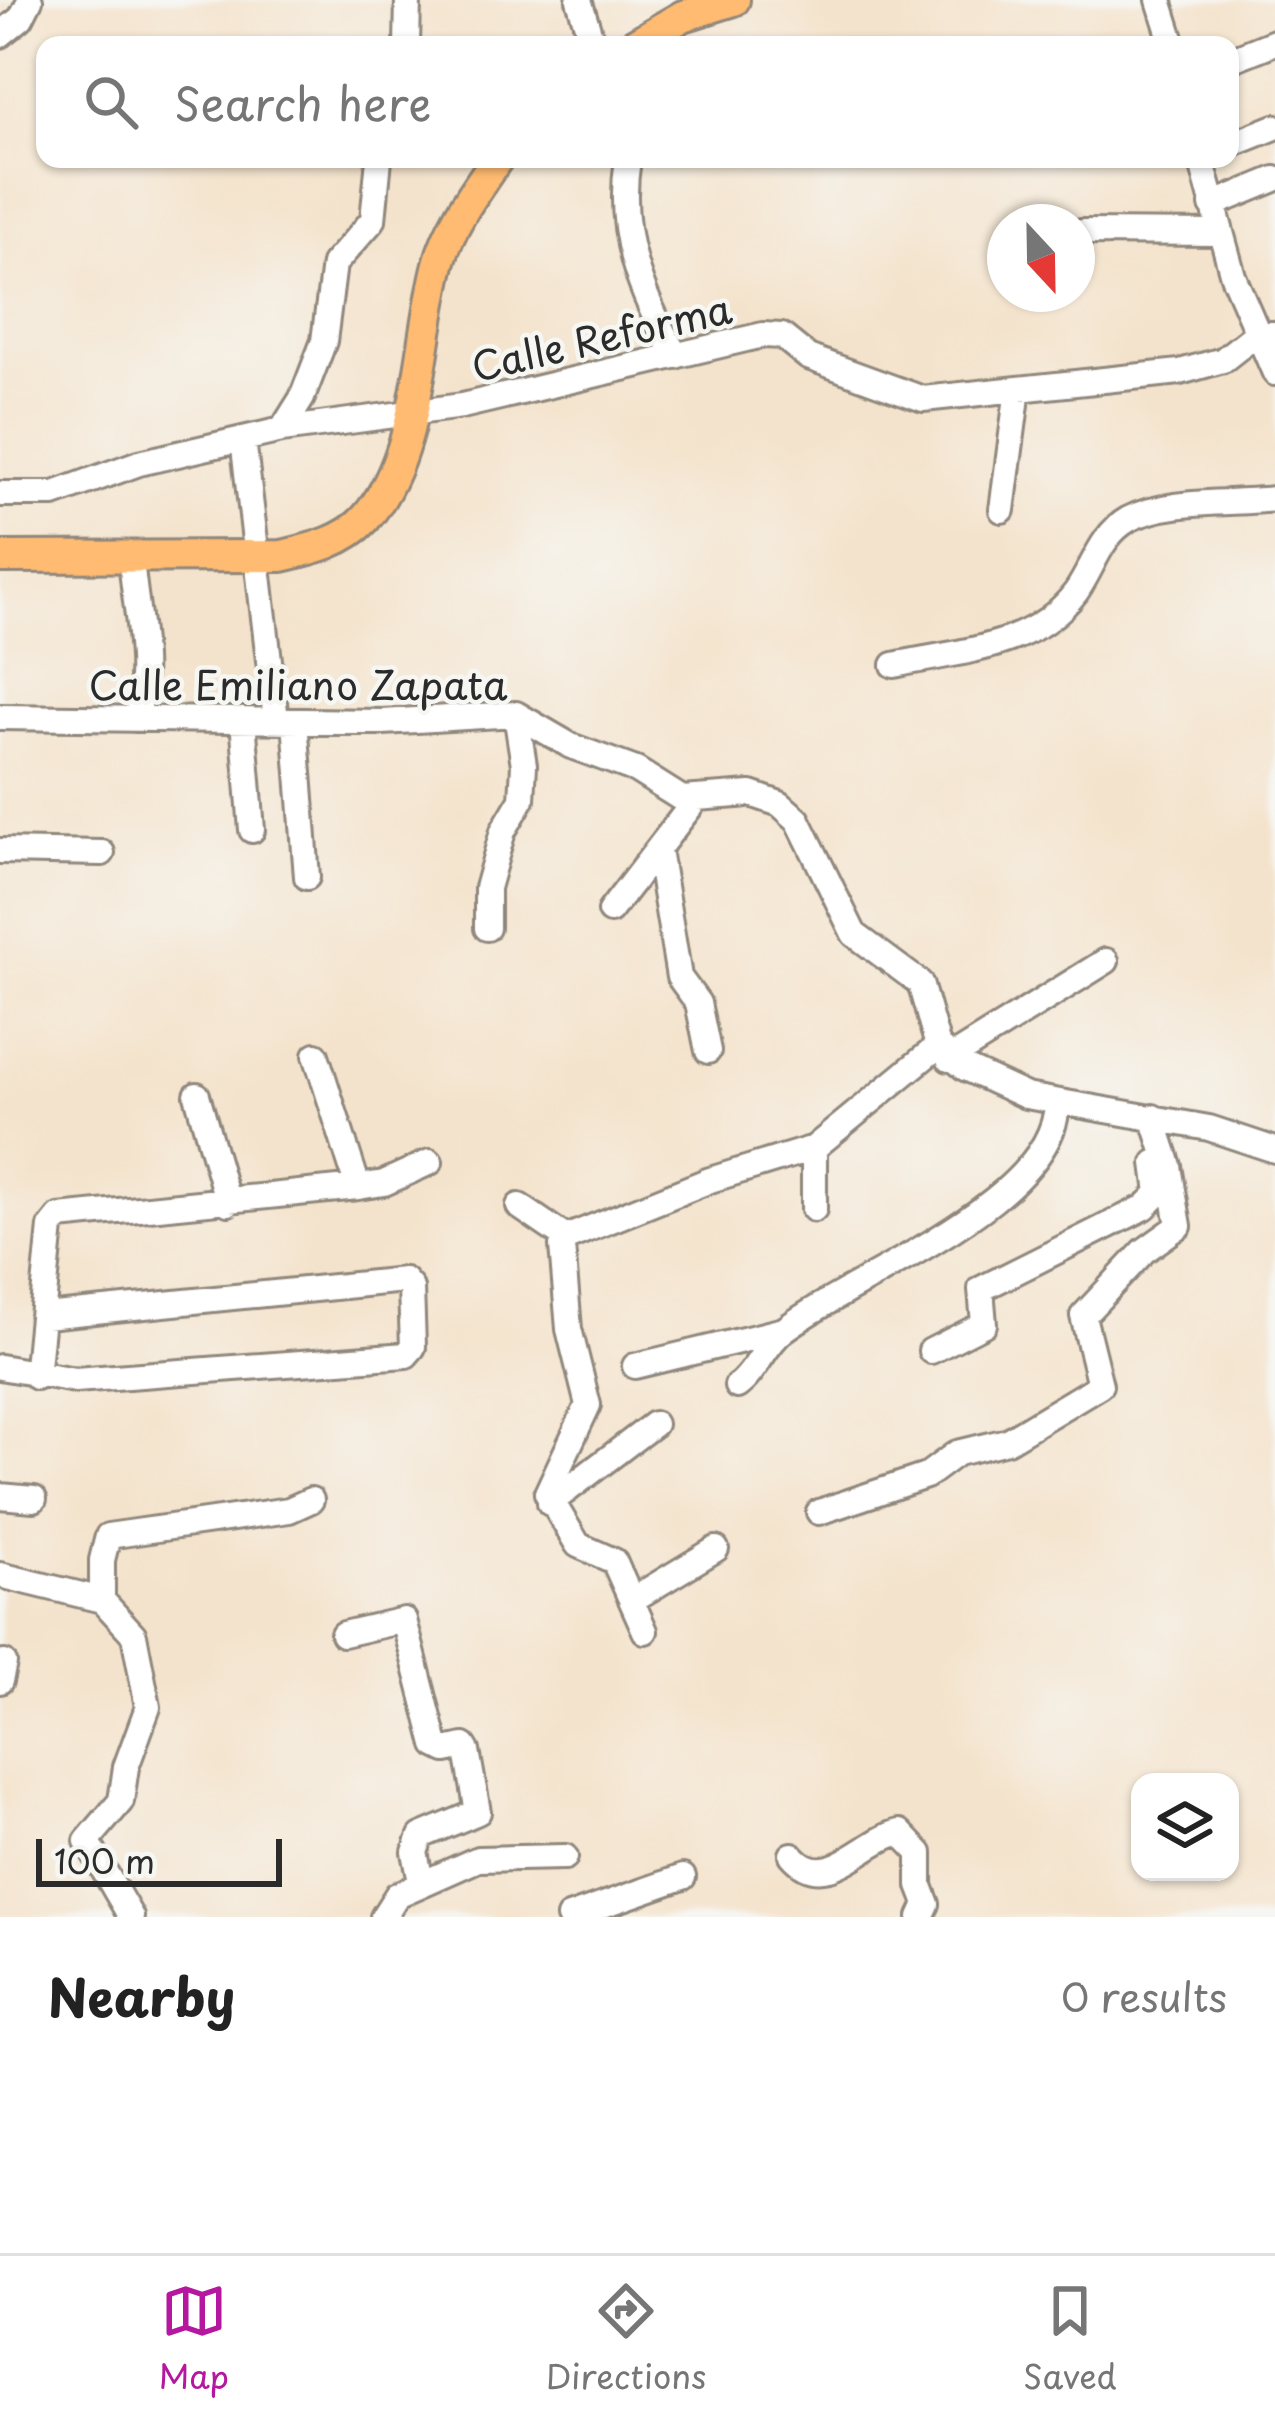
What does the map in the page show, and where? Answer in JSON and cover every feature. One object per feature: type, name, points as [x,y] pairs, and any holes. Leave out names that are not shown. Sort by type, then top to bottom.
[{"type":"main road","points":[[649,36],[683,16],[734,0]]},
{"type":"main road","points":[[0,557],[260,555],[322,546],[362,522],[388,486],[410,409],[440,258],[492,168]]},
{"type":"street","points":[[407,36],[408,0]]},
{"type":"street","points":[[579,0],[590,36]]},
{"type":"street","points":[[1159,0],[1170,36]]},
{"type":"street","points":[[0,4],[30,2]]},
{"type":"street","points":[[0,35],[30,2]]},
{"type":"street","points":[[1239,56],[1275,42]]},
{"type":"street","points":[[1239,141],[1275,127]]},
{"type":"street","points":[[282,430],[302,398],[324,341],[334,264],[373,220],[378,168]]},
{"type":"street","points":[[627,168],[622,199],[626,236],[656,321],[676,356]]},
{"type":"street","points":[[1203,168],[1219,233],[1266,334],[1275,374]]},
{"type":"street","points":[[1212,205],[1275,179]]},
{"type":"street","points":[[1095,232],[1219,233]]},
{"type":"street","name":"Calle Reforma","points":[[0,494],[54,494],[139,463],[282,430],[410,409],[462,406],[782,336],[808,357],[923,399],[1180,372],[1223,360],[1266,334]]},
{"type":"street","points":[[1002,510],[1018,388]]},
{"type":"street","points":[[243,439],[260,555],[260,603],[286,720],[307,877]]},
{"type":"street","points":[[894,665],[1026,636],[1052,620],[1077,590],[1105,539],[1130,519],[1275,499]]},
{"type":"street","points":[[131,558],[141,625],[142,697],[136,719]]},
{"type":"street","points":[[487,928],[488,889],[503,831],[522,799],[524,765],[516,714]]},
{"type":"street","name":"Calle Emiliano Zapata","points":[[0,717],[286,720],[516,714],[571,746],[636,770],[682,800],[751,794],[780,804],[798,820],[854,934],[920,983],[944,1053]]},
{"type":"street","points":[[242,720],[252,830]]},
{"type":"street","points":[[610,911],[697,798]]},
{"type":"street","points":[[658,850],[679,977],[698,1003],[708,1051]]},
{"type":"street","points":[[0,851],[102,853]]},
{"type":"street","points":[[645,1631],[614,1561],[578,1545],[550,1503],[550,1483],[587,1418],[588,1405],[569,1329],[562,1246],[566,1238],[710,1180],[814,1148],[944,1053],[1106,962]]},
{"type":"street","points":[[944,1053],[1008,1091],[1209,1128],[1275,1150]]},
{"type":"street","points":[[316,1055],[358,1187]]},
{"type":"street","points":[[197,1095],[228,1203]]},
{"type":"street","points":[[635,1366],[782,1331],[969,1216],[1028,1173],[1057,1123],[1057,1102]]},
{"type":"street","points":[[931,1351],[984,1324],[981,1289],[1145,1207],[1160,1192],[1146,1116]]},
{"type":"street","points":[[819,1512],[926,1476],[957,1454],[1006,1441],[1100,1384],[1083,1316],[1144,1251],[1179,1226],[1169,1166],[1146,1116]]},
{"type":"street","points":[[814,1148],[814,1209]]},
{"type":"street","points":[[36,1377],[51,1228],[59,1217],[358,1187],[384,1183],[430,1162]]},
{"type":"street","points":[[518,1206],[566,1238]]},
{"type":"street","points":[[0,1367],[36,1377],[75,1380],[406,1355],[413,1347],[411,1288],[404,1280],[45,1316]]},
{"type":"street","points":[[737,1386],[782,1331]]},
{"type":"street","points":[[550,1503],[654,1424]]},
{"type":"street","points":[[0,1496],[34,1499]]},
{"type":"street","points":[[102,1600],[101,1560],[108,1536],[289,1510],[311,1500]]},
{"type":"street","points":[[632,1600],[716,1549]]},
{"type":"street","points":[[0,1575],[102,1600],[134,1635],[148,1707],[126,1768],[121,1801],[91,1835],[88,1849],[131,1917]]},
{"type":"street","points":[[344,1634],[404,1620],[436,1745],[467,1750],[478,1812],[421,1836],[415,1852],[421,1882]]},
{"type":"street","points":[[792,1855],[802,1867],[824,1871],[900,1832],[920,1853],[920,1886],[927,1904],[921,1917]]},
{"type":"street","points":[[383,1917],[397,1895],[496,1855],[522,1862],[566,1857]]},
{"type":"street","points":[[569,1917],[683,1877]]}]
